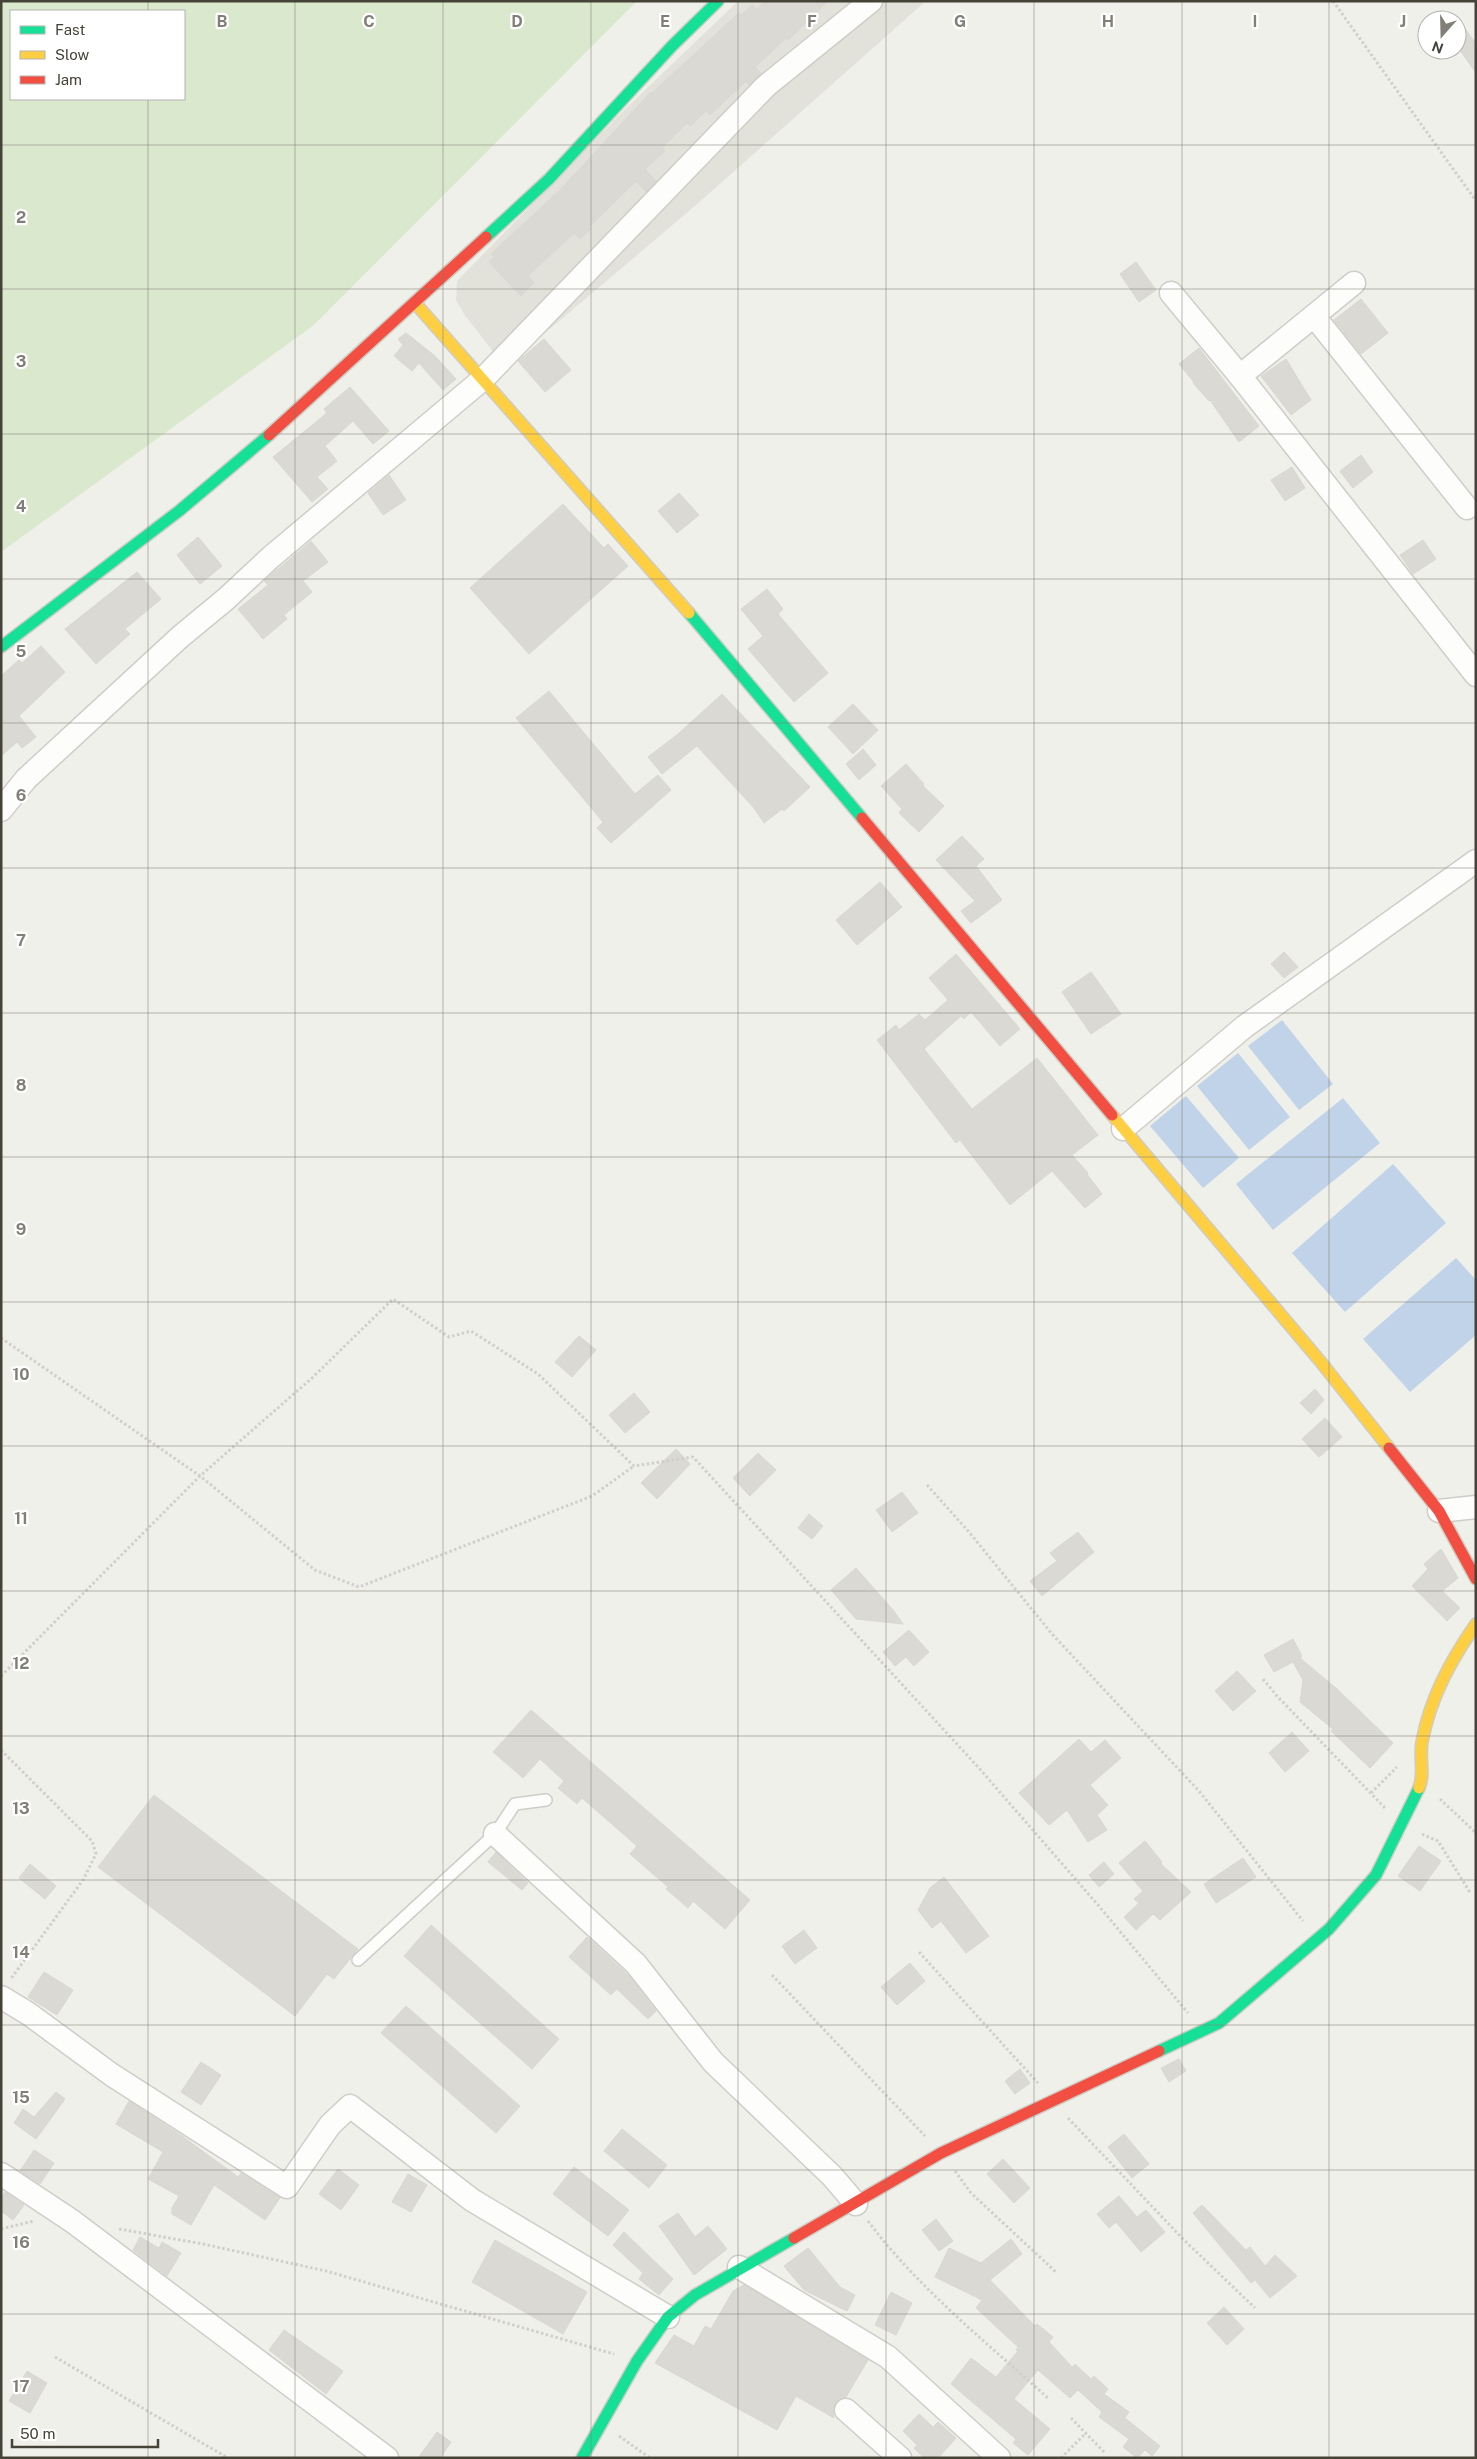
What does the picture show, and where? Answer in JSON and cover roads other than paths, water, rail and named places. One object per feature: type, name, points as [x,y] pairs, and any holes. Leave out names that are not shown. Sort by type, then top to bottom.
[{"type":"street","points":[[1,647],[179,511],[239,462],[415,303],[548,179],[672,46],[718,1]]},
{"type":"street","points":[[1,810],[26,779],[180,637],[483,379],[766,86],[871,1]]},
{"type":"street","points":[[1240,376],[1354,283]]},
{"type":"street","points":[[1171,293],[1240,376],[1476,675]]},
{"type":"street","points":[[415,303],[668,588],[1320,1362],[1439,1511],[1476,1579]]},
{"type":"street","points":[[1314,316],[1467,508]]},
{"type":"street","points":[[1123,1130],[1244,1027],[1476,861]]},
{"type":"street","points":[[1439,1511],[1476,1507]]},
{"type":"street","points":[[582,2458],[600,2423],[637,2361],[668,2318],[695,2294],[739,2267],[856,2204],[941,2153],[1219,2023],[1318,1939],[1376,1875],[1414,1804],[1421,1783],[1421,1744],[1430,1707],[1455,1655],[1476,1624]]},
{"type":"street","points":[[495,1834],[636,1964],[713,2062],[832,2176],[856,2204]]},
{"type":"street","points":[[4,1991],[29,2014],[112,2075],[288,2187],[330,2125],[350,2106],[472,2200],[668,2318]]},
{"type":"street","points":[[1,2174],[72,2221],[387,2458]]},
{"type":"street","points":[[739,2267],[888,2357],[999,2458]]},
{"type":"street","points":[[846,2410],[900,2458]]},
{"type":"lane","points":[[358,1960],[495,1834],[515,1804],[546,1800]]},
{"type":"water","points":[[1282,1020],[1333,1084],[1299,1110],[1248,1046]]},
{"type":"water","points":[[1238,1053],[1290,1117],[1249,1150],[1197,1086]]},
{"type":"water","points":[[1186,1096],[1239,1158],[1203,1188],[1150,1126]]},
{"type":"water","points":[[1343,1098],[1380,1143],[1273,1230],[1236,1184]]},
{"type":"water","points":[[1393,1164],[1446,1223],[1345,1312],[1292,1253]]},
{"type":"water","points":[[1456,1258],[1476,1280],[1476,1335],[1410,1392],[1363,1339]]}]
